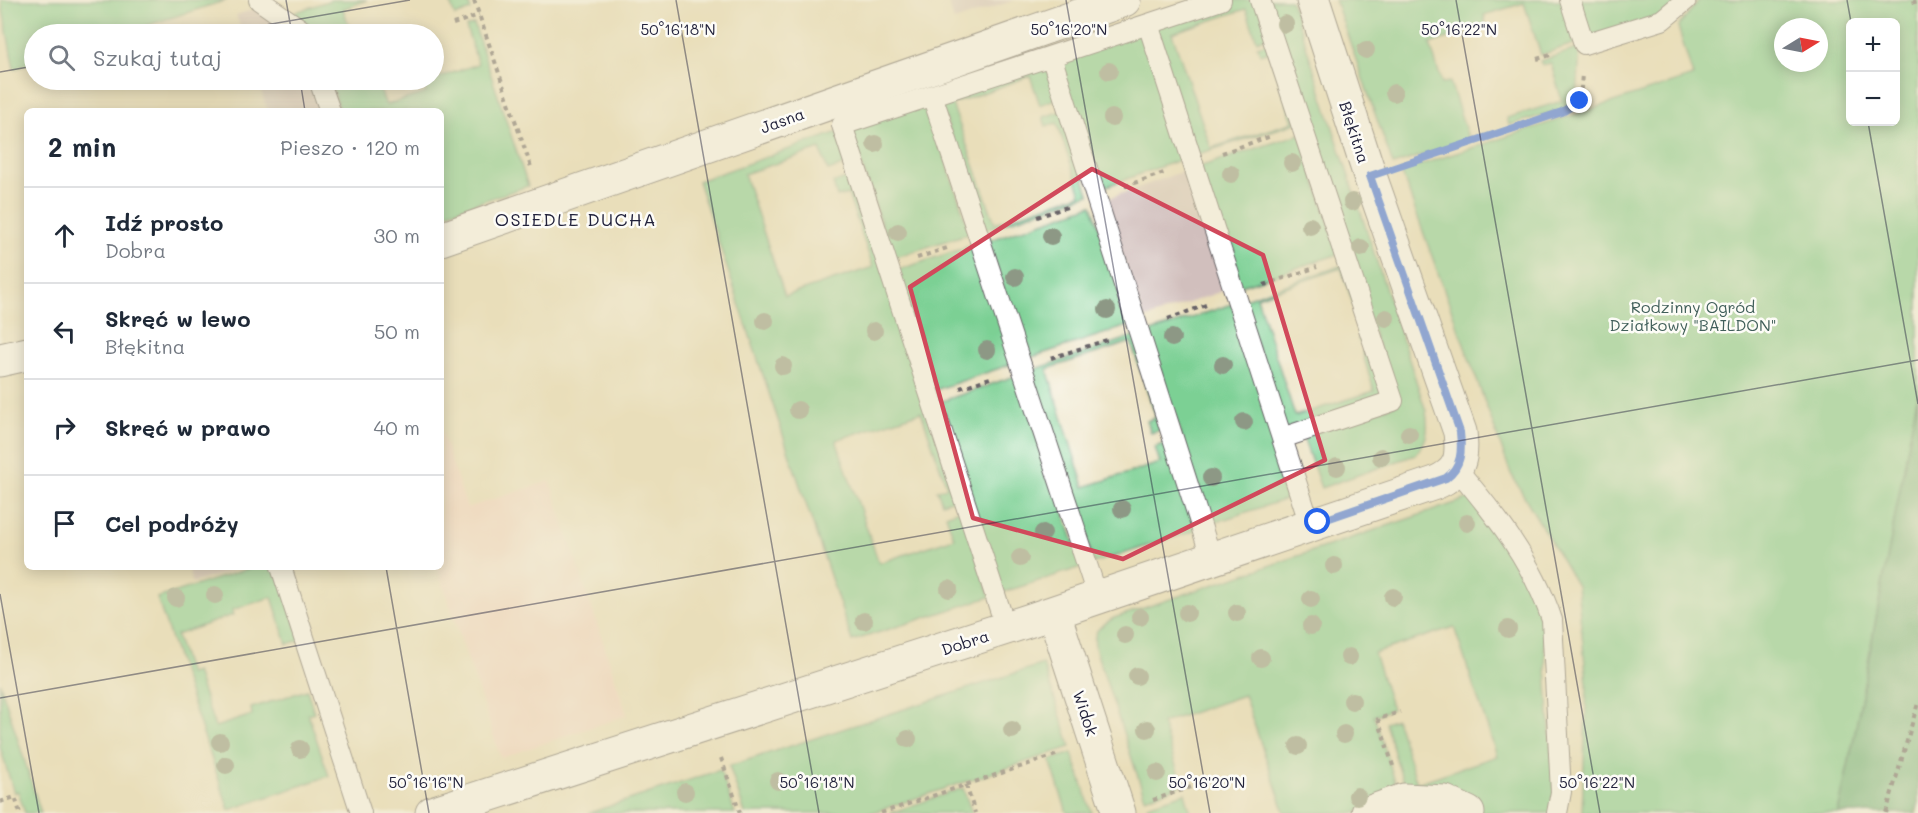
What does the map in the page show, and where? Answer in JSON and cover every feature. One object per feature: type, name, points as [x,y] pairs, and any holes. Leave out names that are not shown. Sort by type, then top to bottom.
[{"type":"street","name":"Jasna","points":[[444,238],[544,205],[1072,8],[1124,0]]},
{"type":"street","name":"Błękitna","points":[[1313,0],[1370,176],[1460,432],[1461,458],[1456,468]]},
{"type":"street","points":[[0,360],[24,355]]},
{"type":"street","name":"Dobra","points":[[436,812],[1212,560],[1435,483],[1446,478],[1456,468]]},
{"type":"street","name":"Widok","points":[[1054,613],[1131,808]]},
{"type":"street","points":[[1368,813],[1404,800],[1445,802],[1468,813]]},
{"type":"lane","points":[[259,0],[292,24]]},
{"type":"lane","points":[[1006,628],[842,126],[1221,0]]},
{"type":"lane","points":[[1260,0],[1393,401],[1282,438]]},
{"type":"lane","points":[[1570,0],[1584,44],[1662,20],[1686,0]]},
{"type":"lane","points":[[1148,24],[1310,525]]},
{"type":"lane","points":[[1051,56],[1212,560]]},
{"type":"lane","points":[[323,90],[329,108]]},
{"type":"lane","points":[[932,95],[1098,598]]},
{"type":"lane","points":[[1456,468],[1525,561],[1546,600],[1552,620],[1560,792],[1557,813]]},
{"type":"lane","points":[[282,570],[361,813]]},
{"type":"path","points":[[474,0],[544,205]]},
{"type":"path","points":[[453,24],[479,15]]},
{"type":"path","points":[[1370,176],[1562,112],[1580,101],[1584,44]]},
{"type":"path","points":[[888,267],[979,237]]},
{"type":"path","points":[[931,398],[1138,329]]},
{"type":"path","points":[[1886,813],[1918,703]]},
{"type":"path","points":[[1400,712],[1378,719],[1404,800]]},
{"type":"path","points":[[881,813],[1063,752]]},
{"type":"path","points":[[966,785],[975,813]]},
{"type":"path","points":[[1131,808],[1191,787]]},
{"type":"path","points":[[0,802],[15,797],[20,813]]},
{"type":"highlighted area","points":[[1092,169],[1263,255],[1325,460],[1123,559],[973,518],[910,287]]},
{"type":"shaded area","points":[[947,0],[1015,0],[954,21]]},
{"type":"shaded area","points":[[255,9],[277,24],[239,24],[236,15]]},
{"type":"shaded area","points":[[261,90],[313,90],[319,108],[267,108]]},
{"type":"shaded area","points":[[1189,169],[1228,289],[1144,319],[1104,200]]},
{"type":"shaded area","points":[[444,440],[467,508],[550,481],[627,715],[501,758],[438,570],[444,570]]},
{"type":"shaded area","points":[[189,570],[233,570],[192,583]]},
{"type":"green space","points":[[1,0],[227,0],[151,24],[24,24],[24,66],[14,69]]},
{"type":"green space","points":[[331,0],[367,0],[343,9],[348,24],[307,24],[293,13]]},
{"type":"green space","points":[[449,0],[467,0],[471,10],[455,16]]},
{"type":"green space","points":[[1230,0],[1257,0],[1269,36],[1257,41],[1246,9],[1172,33],[1211,148],[1293,122],[1269,52],[1260,54],[1257,46],[1271,42],[1297,123],[1195,155],[1152,25]]},
{"type":"green space","points":[[1264,0],[1291,0],[1427,418],[1425,440],[1415,455],[1321,488],[1303,437],[1397,404]]},
{"type":"green space","points":[[1335,0],[1566,0],[1579,42],[1541,55],[1524,3],[1484,15],[1486,25],[1430,44],[1442,83],[1450,82],[1469,140],[1393,165]]},
{"type":"green space","points":[[1573,0],[1682,0],[1662,16],[1586,41]]},
{"type":"green space","name":"Rodzinny Ogród Działkowy \"BAILDON\"","points":[[1699,0],[1918,0],[1918,392],[1838,813],[1582,813],[1587,684],[1577,586],[1511,474],[1401,171],[1693,76],[1678,27]]},
{"type":"green space","points":[[474,24],[528,186],[444,214],[444,108],[339,108],[333,90],[380,90],[386,105],[426,93],[425,90],[444,90],[444,76],[478,64],[466,27]]},
{"type":"green space","points":[[1143,31],[1185,158],[1101,188],[1058,60]]},
{"type":"green space","points":[[1580,48],[1577,99],[1561,110],[1509,125],[1507,118],[1562,101],[1551,63],[1542,65],[1540,61]]},
{"type":"green space","points":[[1046,64],[1058,98],[1040,105],[1030,76],[952,104],[995,223],[1081,194],[1057,123],[1046,126],[1043,117],[1062,111],[1089,194],[984,230],[939,100]]},
{"type":"green space","points":[[927,103],[970,233],[893,258],[849,128]]},
{"type":"green space","points":[[838,132],[848,164],[828,171],[820,149],[744,174],[785,296],[873,267],[848,194],[837,197],[833,183],[853,177],[957,498],[942,503],[937,490],[947,487],[921,412],[836,440],[879,563],[954,538],[946,515],[961,509],[990,597],[852,641],[698,181]]},
{"type":"green space","points":[[1300,134],[1339,254],[1238,287],[1199,167]]},
{"type":"green space","points":[[1092,205],[1131,325],[1026,359],[988,241]]},
{"type":"green space","points":[[976,244],[1015,363],[935,390],[895,271]]},
{"type":"green space","points":[[1343,265],[1368,340],[1360,343],[1358,339],[1364,337],[1341,268],[1257,297],[1295,416],[1374,391],[1362,351],[1371,349],[1386,396],[1284,430],[1242,300]]},
{"type":"green space","points":[[1232,304],[1293,497],[1210,524],[1148,333]]},
{"type":"green space","points":[[1135,336],[1165,428],[1151,433],[1147,421],[1156,417],[1131,342],[1047,369],[1084,487],[1160,463],[1155,447],[1169,442],[1197,530],[1094,563],[1030,371]]},
{"type":"green space","points":[[1018,375],[1082,567],[1001,593],[940,402]]},
{"type":"green space","points":[[1918,392],[1918,805],[1916,813],[1838,813],[1854,738]]},
{"type":"green space","points":[[1473,497],[1542,606],[1554,792],[1551,813],[1477,813],[1407,795],[1385,723],[1396,719],[1417,783],[1497,756],[1454,627],[1374,653],[1392,709],[1374,716],[1400,797],[1355,813],[1285,813],[1244,695],[1162,723],[1182,785],[1145,798],[1096,651],[1094,639],[1100,627],[1114,618]]},
{"type":"green space","points":[[244,570],[278,570],[301,640],[287,644],[272,597],[232,610],[233,615],[176,635],[189,674],[196,672],[215,727],[252,715],[251,708],[307,690],[314,712],[308,714],[329,776],[229,810],[157,598]]},
{"type":"green space","points":[[1043,664],[1071,747],[871,813],[745,813],[729,766]]},
{"type":"green space","points":[[0,683],[41,813],[25,813],[18,791],[14,793],[0,747]]},
{"type":"green space","points":[[1072,753],[1092,813],[1067,813],[1050,760]]},
{"type":"green space","points":[[720,770],[735,813],[589,813]]},
{"type":"green space","points":[[963,788],[972,813],[890,813]]},
{"type":"green space","points":[[1185,793],[1191,813],[1150,813],[1147,805]]},
{"type":"district","name":"OSIEDLE DUCHA","points":[[576,219]]},
{"type":"route","points":[[1318,522],[1435,483],[1452,473],[1461,458],[1460,432],[1370,176],[1562,112],[1580,101]]}]
